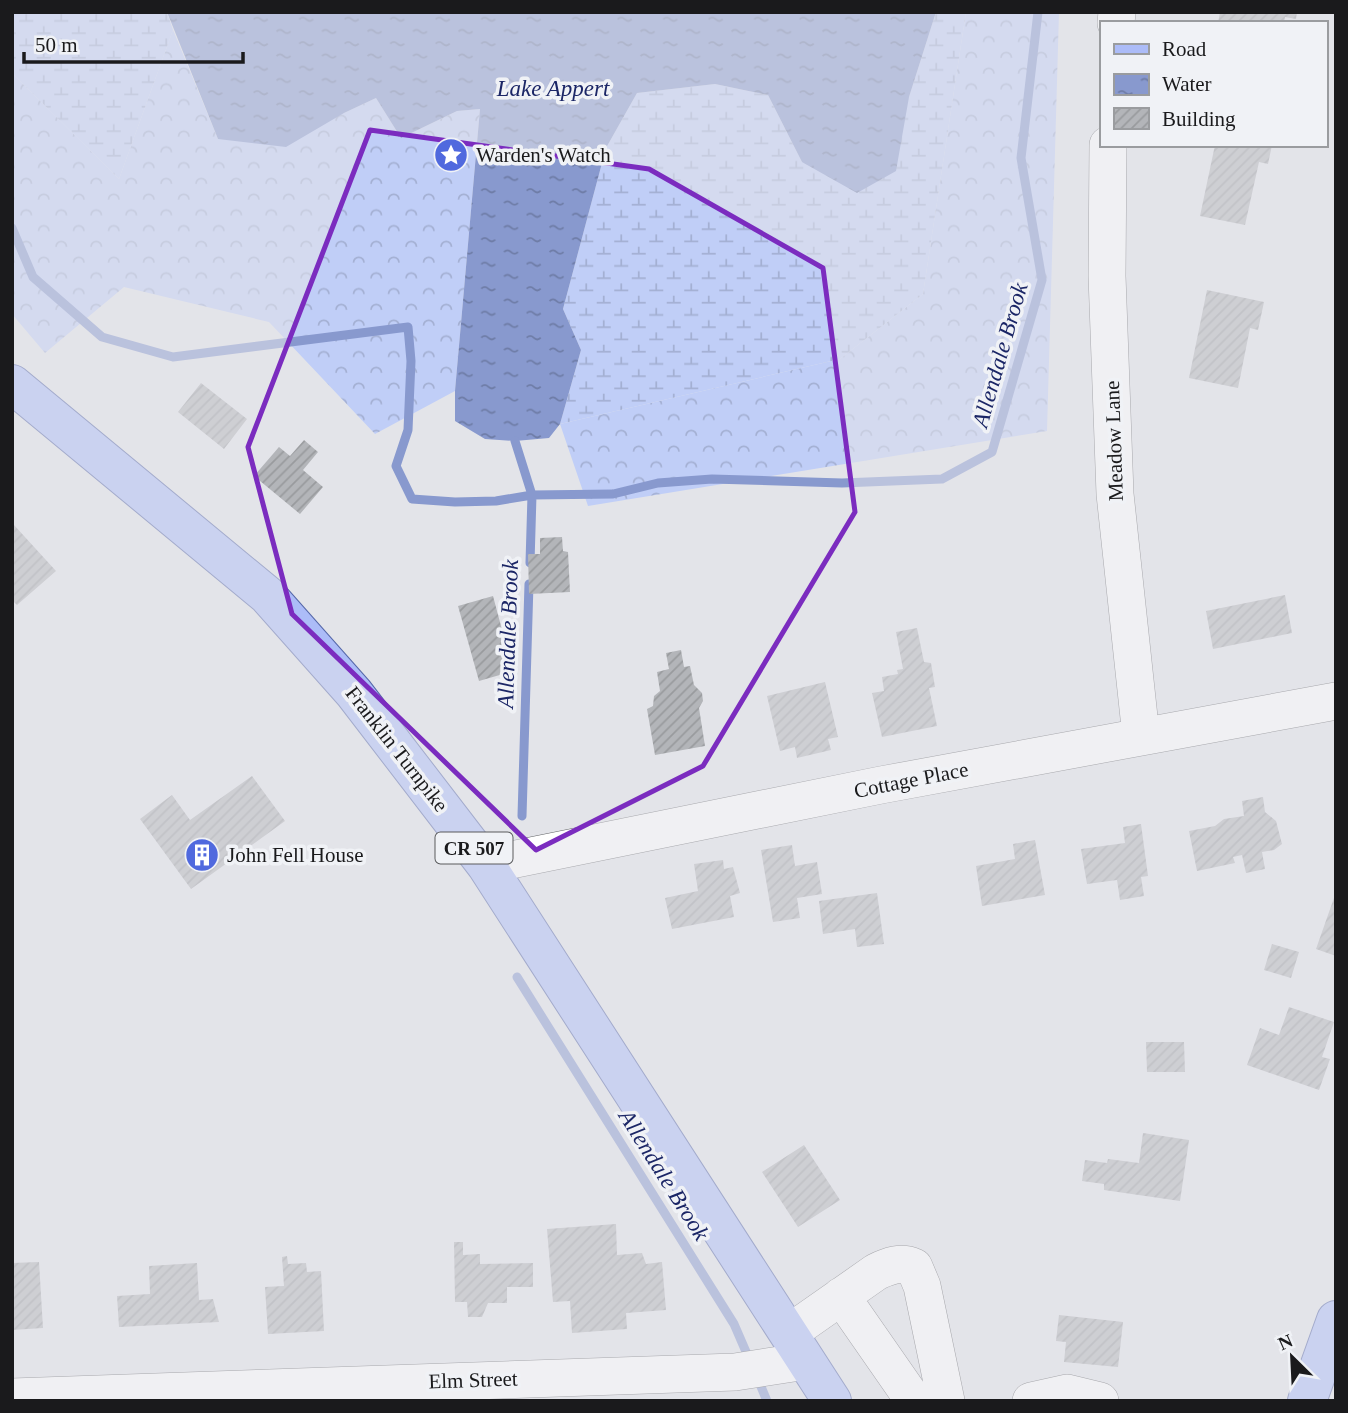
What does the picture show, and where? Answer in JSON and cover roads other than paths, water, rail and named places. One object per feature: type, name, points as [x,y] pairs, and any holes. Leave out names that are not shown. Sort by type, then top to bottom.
[{"type":"main road","name":"Franklin Turnpike","points":[[14,390],[267,595],[355,693],[486,864],[788,1354],[832,1401]]},
{"type":"main road","points":[[1307,1401],[1336,1320]]},
{"type":"street","name":"Meadow Lane","points":[[1108,147],[1107,275],[1115,494],[1141,736]]},
{"type":"street","name":"Cottage Place","points":[[486,864],[867,788],[1336,701]]},
{"type":"street","points":[[788,1354],[841,1296],[885,1268],[902,1264],[914,1267],[922,1286],[946,1401]]},
{"type":"street","points":[[841,1296],[914,1401]]},
{"type":"street","name":"Elm Street","points":[[12,1398],[735,1372],[788,1354]]},
{"type":"street","points":[[1031,1401],[1067,1393],[1101,1401]]},
{"type":"water","name":"Lake Appert","points":[[167,12],[936,12],[909,97],[896,171],[857,193],[802,162],[768,95],[715,84],[637,93],[606,148],[563,309],[581,350],[560,424],[549,438],[515,441],[485,439],[455,421],[455,391],[480,109],[457,111],[401,138],[376,98],[344,113],[286,147],[218,139]]},
{"type":"waterway","name":"Allendale Brook","points":[[12,228],[33,277],[102,337],[173,357],[408,327],[411,361],[408,430],[396,466],[412,499],[496,501],[532,495],[613,494],[658,483],[712,479],[842,483],[942,479],[992,452],[1042,280],[1021,158],[1038,12]]},
{"type":"waterway","name":"Allendale Brook","points":[[515,441],[532,495],[530,563]]},
{"type":"waterway","name":"Allendale Brook","points":[[522,816],[529,584]]},
{"type":"waterway","name":"Allendale Brook","points":[[517,977],[734,1324],[750,1361]]},
{"type":"waterway","name":"Allendale Brook","points":[[757,1377],[767,1401]]},
{"type":"place","name":"Warden's Watch","points":[[451,155]]},
{"type":"place","name":"John Fell House","points":[[202,855]]}]
